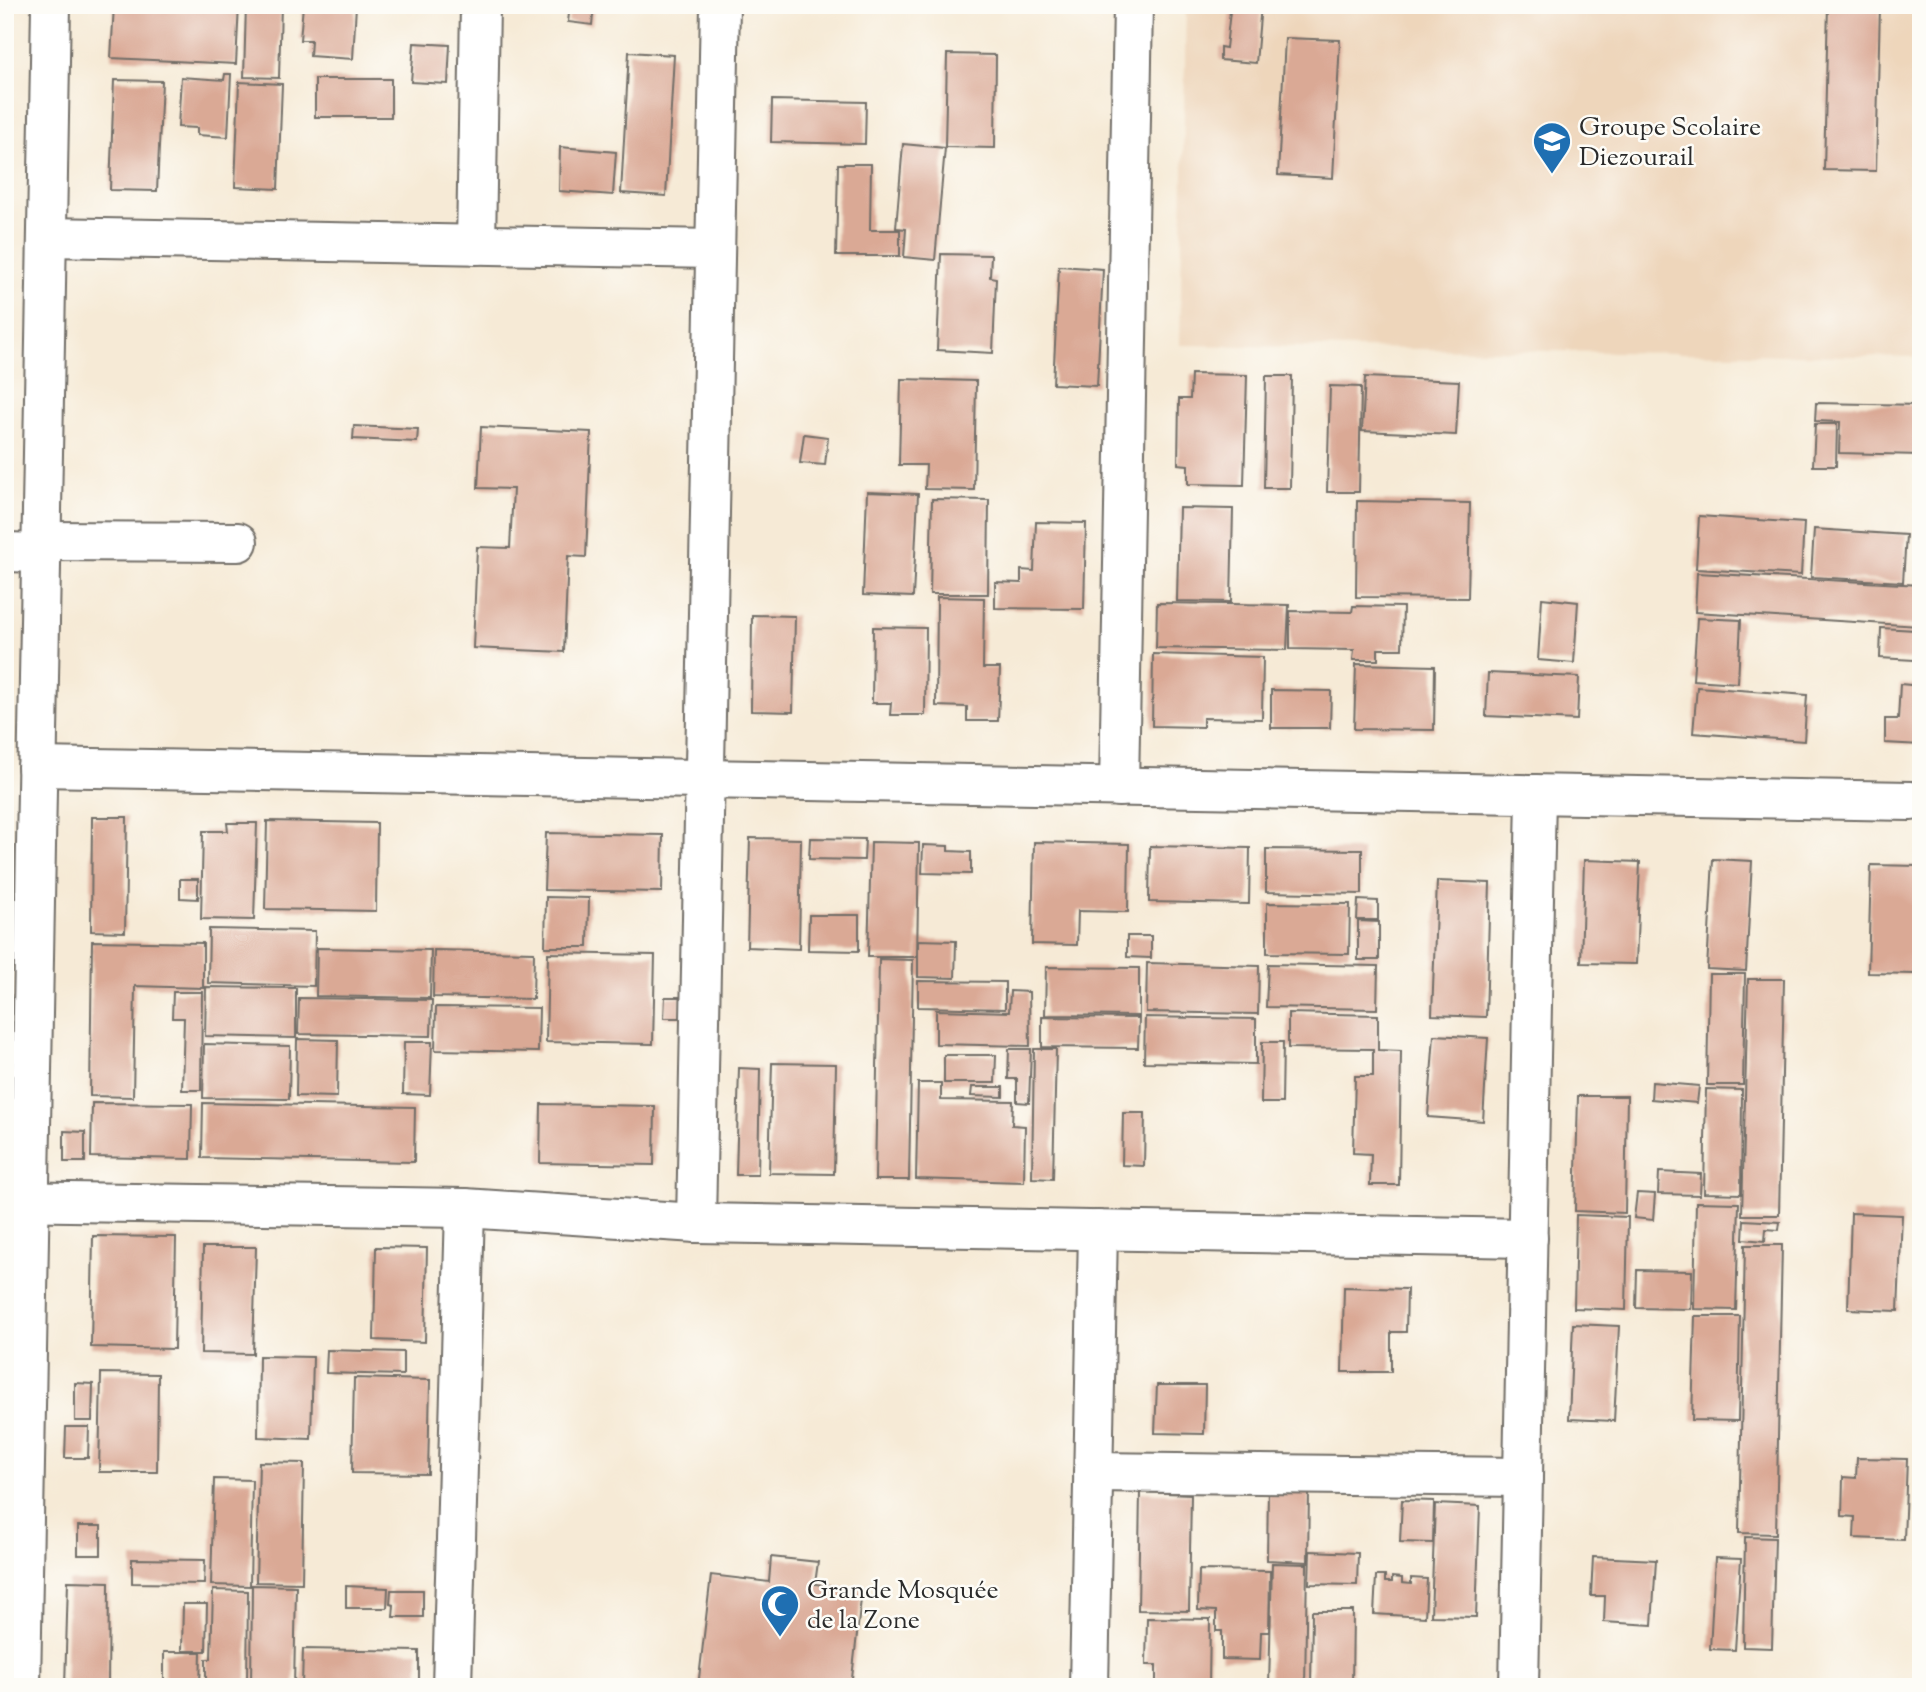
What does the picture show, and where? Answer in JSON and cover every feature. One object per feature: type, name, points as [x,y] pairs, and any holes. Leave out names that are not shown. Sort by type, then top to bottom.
[{"type":"street","points":[[21,1687],[14,1638],[18,1200],[37,767],[29,549],[47,237],[51,5]]},
{"type":"street","points":[[476,244],[480,5]]},
{"type":"street","points":[[696,1223],[720,5]]},
{"type":"street","points":[[1119,786],[1133,5]]},
{"type":"street","points":[[47,237],[715,249]]},
{"type":"street","points":[[29,549],[238,542]]},
{"type":"street","points":[[37,767],[1911,801]]},
{"type":"street","points":[[1520,1687],[1536,794]]},
{"type":"street","points":[[18,1200],[465,1208],[696,1223],[1528,1238]]},
{"type":"street","points":[[452,1687],[465,1208]]},
{"type":"street","points":[[1089,1687],[1098,1230]]},
{"type":"street","points":[[1093,1472],[1524,1477]]},
{"type":"shaded area","name":"Groupe Scolaire Diezourail","points":[[1186,5],[1921,5],[1921,357],[1180,345]]},
{"type":"building","points":[[114,5],[239,5],[236,64],[111,58]]},
{"type":"building","points":[[246,5],[281,5],[279,78],[244,77]]},
{"type":"building","points":[[303,5],[356,5],[353,59],[310,56],[311,40],[300,40]]},
{"type":"building","points":[[533,5],[567,5],[567,12],[533,10]]},
{"type":"building","points":[[570,5],[594,5],[592,25],[568,22]]},
{"type":"building","points":[[1219,5],[1261,5],[1256,63],[1220,60],[1220,47],[1226,48],[1230,11],[1219,10]]},
{"type":"building","points":[[1828,5],[1880,5],[1876,171],[1824,170]]},
{"type":"building","points":[[1285,38],[1340,40],[1333,178],[1278,175]]},
{"type":"building","points":[[414,43],[450,45],[448,84],[411,82]]},
{"type":"building","points":[[629,52],[674,55],[666,196],[621,193]]},
{"type":"building","points":[[947,54],[996,55],[995,148],[945,147]]},
{"type":"building","points":[[225,74],[231,74],[228,137],[197,135],[197,128],[178,127],[181,77],[224,80]]},
{"type":"building","points":[[315,79],[391,79],[391,117],[315,117]]},
{"type":"building","points":[[114,80],[162,81],[157,191],[110,190]]},
{"type":"building","points":[[239,82],[282,84],[278,189],[235,187]]},
{"type":"building","points":[[772,100],[866,102],[865,144],[771,142]]},
{"type":"building","points":[[903,144],[945,148],[935,260],[904,257],[906,229],[896,228]]},
{"type":"building","points":[[560,147],[616,152],[613,195],[559,191]]},
{"type":"building","points":[[838,164],[871,164],[870,230],[900,230],[900,256],[836,256]]},
{"type":"building","points":[[941,254],[991,255],[990,277],[996,278],[993,353],[937,350]]},
{"type":"building","points":[[1059,266],[1103,269],[1097,386],[1053,384]]},
{"type":"building","points":[[1191,374],[1247,375],[1244,485],[1188,484],[1188,465],[1178,464],[1179,399],[1190,399]]},
{"type":"building","points":[[1266,376],[1292,376],[1290,488],[1264,488]]},
{"type":"building","points":[[1365,377],[1459,381],[1456,435],[1362,431]]},
{"type":"building","points":[[901,379],[976,381],[974,490],[925,489],[926,465],[899,465]]},
{"type":"building","points":[[1330,386],[1361,387],[1359,492],[1327,492]]},
{"type":"building","points":[[1816,403],[1921,405],[1921,455],[1839,453],[1840,422],[1815,421]]},
{"type":"building","points":[[1815,424],[1837,424],[1836,466],[1813,466]]},
{"type":"building","points":[[354,426],[418,429],[417,442],[353,439]]},
{"type":"building","points":[[481,427],[591,432],[586,557],[568,556],[564,652],[473,648],[477,547],[510,548],[513,489],[478,488]]},
{"type":"building","points":[[804,434],[828,437],[825,465],[800,463]]},
{"type":"building","points":[[867,492],[918,494],[913,597],[863,595]]},
{"type":"building","points":[[932,499],[989,500],[988,594],[930,594]]},
{"type":"building","points":[[1357,501],[1470,503],[1468,598],[1356,597]]},
{"type":"building","points":[[1179,508],[1233,509],[1231,602],[1177,601]]},
{"type":"building","points":[[1699,516],[1804,523],[1801,575],[1696,569]]},
{"type":"building","points":[[1036,522],[1086,523],[1084,609],[995,608],[995,582],[1021,583],[1021,570],[1034,571]]},
{"type":"building","points":[[1814,529],[1906,535],[1903,582],[1811,577]]},
{"type":"building","points":[[1697,573],[1921,585],[1919,626],[1695,612]]},
{"type":"building","points":[[937,597],[984,598],[983,668],[1000,668],[998,721],[967,721],[967,707],[936,706]]},
{"type":"building","points":[[1542,598],[1578,602],[1574,663],[1538,660]]},
{"type":"building","points":[[1157,603],[1289,605],[1287,650],[1156,648]]},
{"type":"building","points":[[1353,606],[1403,607],[1402,649],[1378,649],[1378,660],[1353,660],[1354,650],[1290,649],[1290,611],[1352,612]]},
{"type":"building","points":[[752,615],[795,616],[793,712],[751,711]]},
{"type":"building","points":[[1697,618],[1741,620],[1738,683],[1693,680]]},
{"type":"building","points":[[873,627],[926,628],[925,715],[890,715],[891,703],[872,703]]},
{"type":"building","points":[[1881,628],[1915,630],[1914,660],[1880,658]]},
{"type":"building","points":[[1153,654],[1263,657],[1262,719],[1203,718],[1203,727],[1152,726]]},
{"type":"building","points":[[1356,664],[1435,666],[1434,730],[1354,729]]},
{"type":"building","points":[[1488,673],[1579,677],[1577,720],[1486,716]]},
{"type":"building","points":[[1900,684],[1921,686],[1921,745],[1885,743],[1885,719],[1898,719]]},
{"type":"building","points":[[1697,687],[1807,695],[1804,741],[1693,733]]},
{"type":"building","points":[[1271,690],[1331,691],[1330,728],[1271,728]]},
{"type":"building","points":[[92,817],[127,817],[125,932],[91,931]]},
{"type":"building","points":[[267,821],[377,823],[376,911],[265,909]]},
{"type":"building","points":[[227,823],[257,823],[254,920],[201,919],[203,831],[228,831]]},
{"type":"building","points":[[546,833],[663,835],[662,892],[544,890]]},
{"type":"building","points":[[750,838],[801,839],[799,949],[747,947]]},
{"type":"building","points":[[810,838],[865,839],[864,860],[809,859]]},
{"type":"building","points":[[871,842],[919,843],[917,957],[868,957]]},
{"type":"building","points":[[1034,842],[1129,844],[1128,912],[1078,911],[1077,945],[1032,944]]},
{"type":"building","points":[[923,845],[948,846],[948,851],[971,852],[971,874],[922,873]]},
{"type":"building","points":[[1150,846],[1250,848],[1249,904],[1149,902]]},
{"type":"building","points":[[1266,849],[1362,850],[1362,894],[1266,892]]},
{"type":"building","points":[[1713,859],[1752,861],[1746,971],[1707,969]]},
{"type":"building","points":[[1584,860],[1640,862],[1636,964],[1581,963]]},
{"type":"building","points":[[1871,865],[1919,866],[1915,974],[1868,973]]},
{"type":"building","points":[[180,879],[198,879],[198,899],[180,898]]},
{"type":"building","points":[[1437,881],[1490,883],[1486,1017],[1432,1015]]},
{"type":"building","points":[[546,897],[589,898],[588,947],[545,947]]},
{"type":"building","points":[[1358,900],[1378,901],[1378,920],[1357,920]]},
{"type":"building","points":[[1267,903],[1350,904],[1349,954],[1267,953]]},
{"type":"building","points":[[809,915],[859,915],[859,951],[808,950]]},
{"type":"building","points":[[1358,921],[1379,922],[1379,960],[1358,960]]},
{"type":"building","points":[[209,929],[315,931],[314,986],[208,983]]},
{"type":"building","points":[[1127,936],[1151,936],[1151,958],[1127,957]]},
{"type":"building","points":[[918,940],[956,941],[955,978],[918,977]]},
{"type":"building","points":[[92,941],[203,943],[203,988],[135,986],[133,1097],[90,1096]]},
{"type":"building","points":[[317,948],[431,950],[430,998],[316,996]]},
{"type":"building","points":[[434,950],[534,952],[533,999],[433,997]]},
{"type":"building","points":[[548,953],[655,955],[653,1044],[546,1042]]},
{"type":"building","points":[[879,959],[913,960],[909,1180],[875,1180]]},
{"type":"building","points":[[1147,963],[1259,966],[1258,1014],[1146,1012]]},
{"type":"building","points":[[1268,964],[1378,966],[1377,1009],[1266,1007]]},
{"type":"building","points":[[1046,967],[1139,968],[1139,1016],[1045,1015]]},
{"type":"building","points":[[1709,974],[1745,974],[1743,1085],[1707,1085]]},
{"type":"building","points":[[1748,979],[1784,979],[1779,1215],[1742,1215]]},
{"type":"building","points":[[918,981],[1005,982],[1005,1009],[918,1007]]},
{"type":"building","points":[[206,987],[296,988],[296,1038],[205,1036]]},
{"type":"building","points":[[1010,991],[1029,992],[1030,1046],[936,1044],[936,1010],[1009,1012]]},
{"type":"building","points":[[173,992],[202,992],[201,1090],[182,1090],[184,1018],[172,1018]]},
{"type":"building","points":[[665,997],[681,997],[681,1018],[664,1018]]},
{"type":"building","points":[[299,998],[432,1000],[431,1036],[298,1034]]},
{"type":"building","points":[[436,1007],[539,1008],[538,1052],[435,1050]]},
{"type":"building","points":[[1288,1013],[1378,1015],[1378,1050],[1401,1051],[1399,1185],[1370,1185],[1371,1154],[1353,1153],[1355,1076],[1373,1076],[1373,1049],[1288,1048]]},
{"type":"building","points":[[1042,1017],[1139,1018],[1138,1048],[1042,1047]]},
{"type":"building","points":[[1145,1017],[1256,1019],[1256,1064],[1144,1062]]},
{"type":"building","points":[[1434,1035],[1488,1038],[1483,1121],[1428,1117]]},
{"type":"building","points":[[297,1039],[338,1040],[337,1097],[296,1096]]},
{"type":"building","points":[[404,1042],[432,1042],[430,1095],[403,1094]]},
{"type":"building","points":[[1262,1042],[1283,1042],[1282,1103],[1261,1103]]},
{"type":"building","points":[[204,1044],[290,1046],[289,1099],[203,1098]]},
{"type":"building","points":[[1009,1049],[1031,1049],[1029,1103],[1017,1102],[1017,1079],[1008,1079]]},
{"type":"building","points":[[1034,1049],[1056,1049],[1053,1179],[1032,1178]]},
{"type":"building","points":[[944,1055],[996,1055],[995,1083],[944,1083]]},
{"type":"building","points":[[772,1063],[836,1064],[834,1174],[769,1173]]},
{"type":"building","points":[[739,1068],[760,1069],[758,1175],[736,1175]]},
{"type":"building","points":[[1652,1082],[1699,1086],[1697,1103],[1651,1099]]},
{"type":"building","points":[[918,1083],[941,1083],[941,1100],[1013,1101],[1012,1125],[1025,1126],[1024,1182],[916,1179]]},
{"type":"building","points":[[972,1087],[1003,1087],[1003,1097],[971,1096]]},
{"type":"building","points":[[1706,1089],[1742,1090],[1741,1194],[1704,1193]]},
{"type":"building","points":[[1578,1096],[1627,1096],[1625,1213],[1575,1211]]},
{"type":"building","points":[[92,1103],[192,1104],[191,1159],[91,1157]]},
{"type":"building","points":[[203,1103],[415,1107],[414,1162],[202,1158]]},
{"type":"building","points":[[541,1104],[655,1106],[654,1165],[540,1163]]},
{"type":"building","points":[[1123,1113],[1145,1113],[1144,1166],[1122,1165]]},
{"type":"building","points":[[64,1131],[85,1132],[85,1162],[64,1162]]},
{"type":"building","points":[[1659,1172],[1701,1174],[1700,1195],[1658,1194]]},
{"type":"building","points":[[1637,1193],[1655,1194],[1653,1220],[1634,1218]]},
{"type":"building","points":[[1696,1202],[1739,1203],[1736,1310],[1694,1309]]},
{"type":"building","points":[[1851,1213],[1902,1215],[1898,1311],[1848,1309]]},
{"type":"building","points":[[1576,1215],[1628,1217],[1626,1310],[1574,1308]]},
{"type":"building","points":[[1744,1220],[1780,1222],[1779,1230],[1766,1229],[1765,1241],[1743,1239]]},
{"type":"building","points":[[93,1236],[176,1237],[174,1349],[91,1347]]},
{"type":"building","points":[[1745,1245],[1782,1245],[1776,1534],[1739,1533]]},
{"type":"building","points":[[203,1247],[256,1247],[253,1354],[201,1353]]},
{"type":"building","points":[[376,1247],[427,1248],[425,1342],[374,1340]]},
{"type":"building","points":[[1637,1270],[1692,1271],[1691,1309],[1636,1308]]},
{"type":"building","points":[[1344,1287],[1407,1289],[1406,1332],[1391,1332],[1391,1372],[1342,1372]]},
{"type":"building","points":[[1695,1316],[1740,1316],[1738,1421],[1692,1420]]},
{"type":"building","points":[[1573,1324],[1619,1326],[1614,1421],[1569,1419]]},
{"type":"building","points":[[327,1350],[403,1352],[403,1375],[326,1373]]},
{"type":"building","points":[[259,1356],[313,1357],[311,1439],[258,1437]]},
{"type":"building","points":[[101,1373],[158,1374],[157,1472],[99,1472]]},
{"type":"building","points":[[354,1378],[430,1380],[428,1474],[352,1473]]},
{"type":"building","points":[[75,1383],[93,1384],[92,1421],[75,1421]]},
{"type":"building","points":[[1157,1385],[1205,1385],[1204,1434],[1155,1433]]},
{"type":"building","points":[[66,1427],[89,1427],[88,1458],[65,1458]]},
{"type":"building","points":[[1857,1458],[1907,1459],[1904,1540],[1854,1538],[1855,1517],[1842,1516],[1843,1477],[1856,1478]]},
{"type":"building","points":[[259,1462],[304,1463],[302,1583],[256,1582]]},
{"type":"building","points":[[214,1479],[252,1480],[250,1586],[211,1585]]},
{"type":"building","points":[[1268,1490],[1309,1491],[1308,1562],[1267,1560]]},
{"type":"building","points":[[1140,1492],[1191,1494],[1189,1611],[1138,1610]]},
{"type":"building","points":[[1402,1500],[1434,1501],[1433,1543],[1400,1542]]},
{"type":"building","points":[[1435,1504],[1480,1506],[1476,1617],[1431,1616]]},
{"type":"building","points":[[78,1526],[101,1526],[101,1555],[78,1555]]},
{"type":"building","points":[[1745,1537],[1775,1538],[1772,1648],[1743,1647]]},
{"type":"building","points":[[1310,1551],[1358,1553],[1357,1585],[1309,1584]]},
{"type":"building","name":"Grande Mosquée de la Zone","points":[[771,1557],[818,1562],[815,1584],[862,1590],[851,1687],[698,1687],[711,1575],[769,1582]]},
{"type":"building","points":[[1593,1557],[1656,1560],[1652,1625],[1604,1622],[1605,1596],[1591,1596]]},
{"type":"building","points":[[1715,1558],[1741,1559],[1735,1650],[1710,1649]]},
{"type":"building","points":[[132,1559],[205,1560],[204,1584],[132,1583]]},
{"type":"building","points":[[1272,1563],[1307,1564],[1305,1687],[1269,1687]]},
{"type":"building","points":[[1199,1570],[1270,1571],[1269,1632],[1261,1632],[1260,1660],[1222,1659],[1222,1631],[1216,1631],[1216,1611],[1198,1610]]},
{"type":"building","points":[[1376,1576],[1385,1576],[1385,1582],[1392,1582],[1392,1577],[1402,1578],[1402,1583],[1411,1584],[1411,1578],[1427,1579],[1425,1617],[1374,1614]]},
{"type":"building","points":[[68,1581],[109,1582],[108,1687],[65,1687]]},
{"type":"building","points":[[252,1585],[296,1586],[294,1687],[251,1687]]},
{"type":"building","points":[[346,1586],[388,1588],[387,1608],[346,1608]]},
{"type":"building","points":[[213,1590],[248,1591],[247,1687],[206,1687],[206,1659],[211,1659]]},
{"type":"building","points":[[391,1590],[423,1590],[423,1617],[393,1617]]},
{"type":"building","points":[[183,1604],[207,1604],[206,1651],[182,1651]]},
{"type":"building","points":[[1312,1611],[1353,1611],[1352,1687],[1311,1687]]},
{"type":"building","points":[[1147,1618],[1210,1619],[1209,1687],[1156,1687],[1156,1665],[1146,1665]]},
{"type":"building","points":[[303,1649],[419,1651],[419,1687],[302,1687]]},
{"type":"building","points":[[164,1652],[201,1652],[200,1687],[164,1687]]},
{"type":"place","name":"Groupe Scolaire Diezourail","points":[[1552,175]]},
{"type":"place","name":"Grande Mosquée de la Zone","points":[[780,1638]]}]
